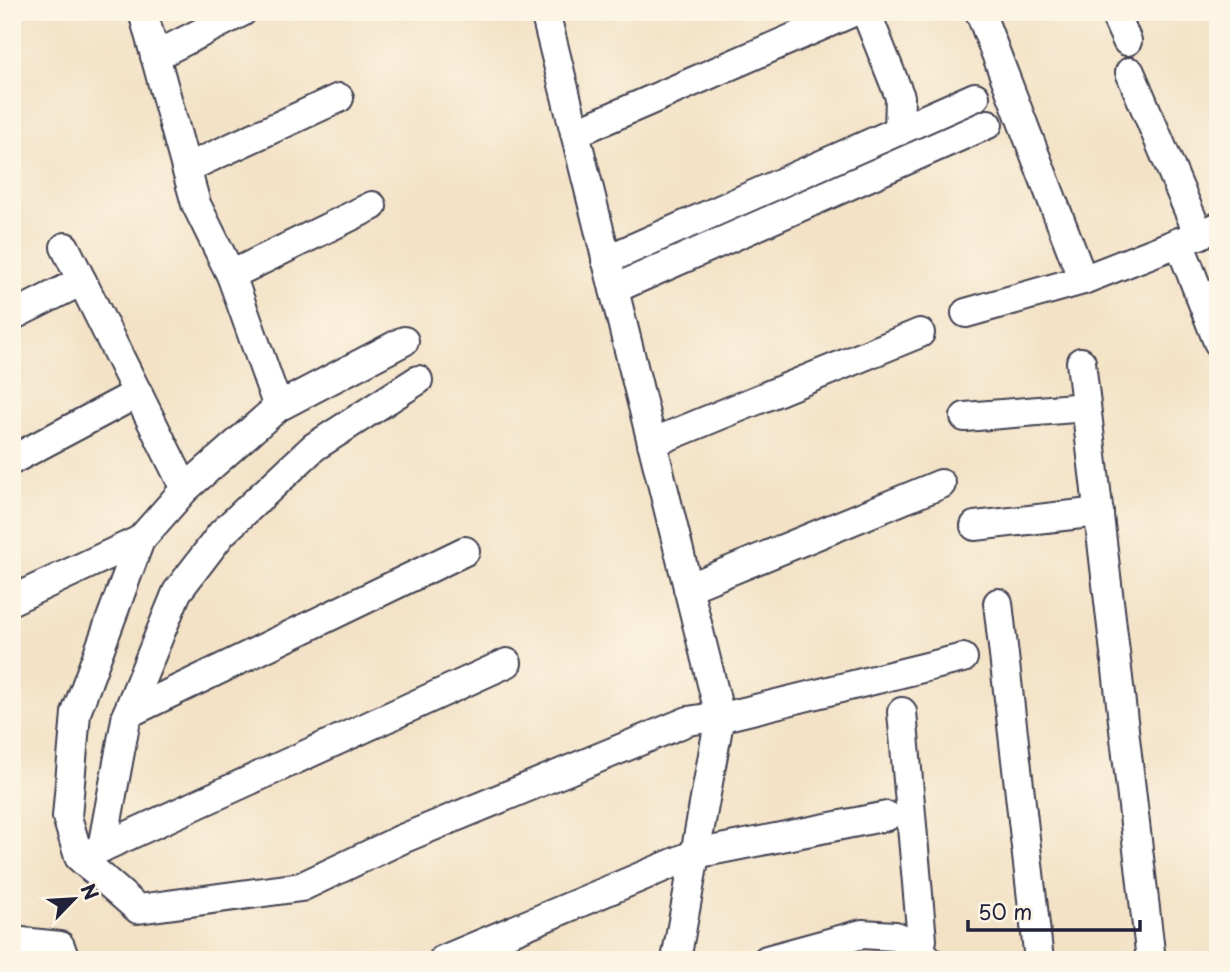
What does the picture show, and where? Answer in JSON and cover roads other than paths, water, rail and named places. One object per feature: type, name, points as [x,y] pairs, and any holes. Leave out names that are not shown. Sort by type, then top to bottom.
[{"type":"street","points":[[143,12],[196,204],[231,275],[278,407]]},
{"type":"street","points":[[155,56],[243,12]]},
{"type":"street","points":[[575,133],[853,12]]},
{"type":"street","points":[[866,12],[900,97],[899,131]]},
{"type":"street","points":[[980,12],[1083,280]]},
{"type":"street","points":[[1114,12],[1127,41]]},
{"type":"street","points":[[548,13],[606,260],[720,717],[676,960]]},
{"type":"street","points":[[1130,72],[1198,235],[1216,334]]},
{"type":"street","points":[[606,260],[975,97]]},
{"type":"street","points":[[187,168],[339,98]]},
{"type":"street","points":[[614,289],[988,124]]},
{"type":"street","points":[[231,275],[372,206]]},
{"type":"street","points":[[966,313],[1083,280],[1198,235]]},
{"type":"street","points":[[65,247],[185,489]]},
{"type":"street","points":[[12,316],[82,281]]},
{"type":"street","points":[[652,443],[920,333]]},
{"type":"street","points":[[404,341],[278,407],[185,489],[140,540],[76,713],[67,817],[91,853],[138,909],[301,887],[402,839],[688,721],[720,717],[963,658]]},
{"type":"street","points":[[1081,362],[1151,960]]},
{"type":"street","points":[[91,853],[127,714],[177,592],[222,534],[314,447],[418,380]]},
{"type":"street","points":[[12,460],[138,393]]},
{"type":"street","points":[[965,418],[1086,407]]},
{"type":"street","points":[[688,588],[941,484]]},
{"type":"street","points":[[975,526],[1099,512]]},
{"type":"street","points":[[12,600],[140,540]]},
{"type":"street","points":[[127,714],[465,551]]},
{"type":"street","points":[[998,603],[1039,960]]},
{"type":"street","points":[[91,853],[507,663]]},
{"type":"street","points":[[902,712],[924,954]]},
{"type":"street","points":[[443,960],[695,854],[887,816]]},
{"type":"street","points":[[767,960],[862,934],[895,936],[914,943],[924,954]]},
{"type":"street","points":[[12,941],[60,946],[65,960]]}]
